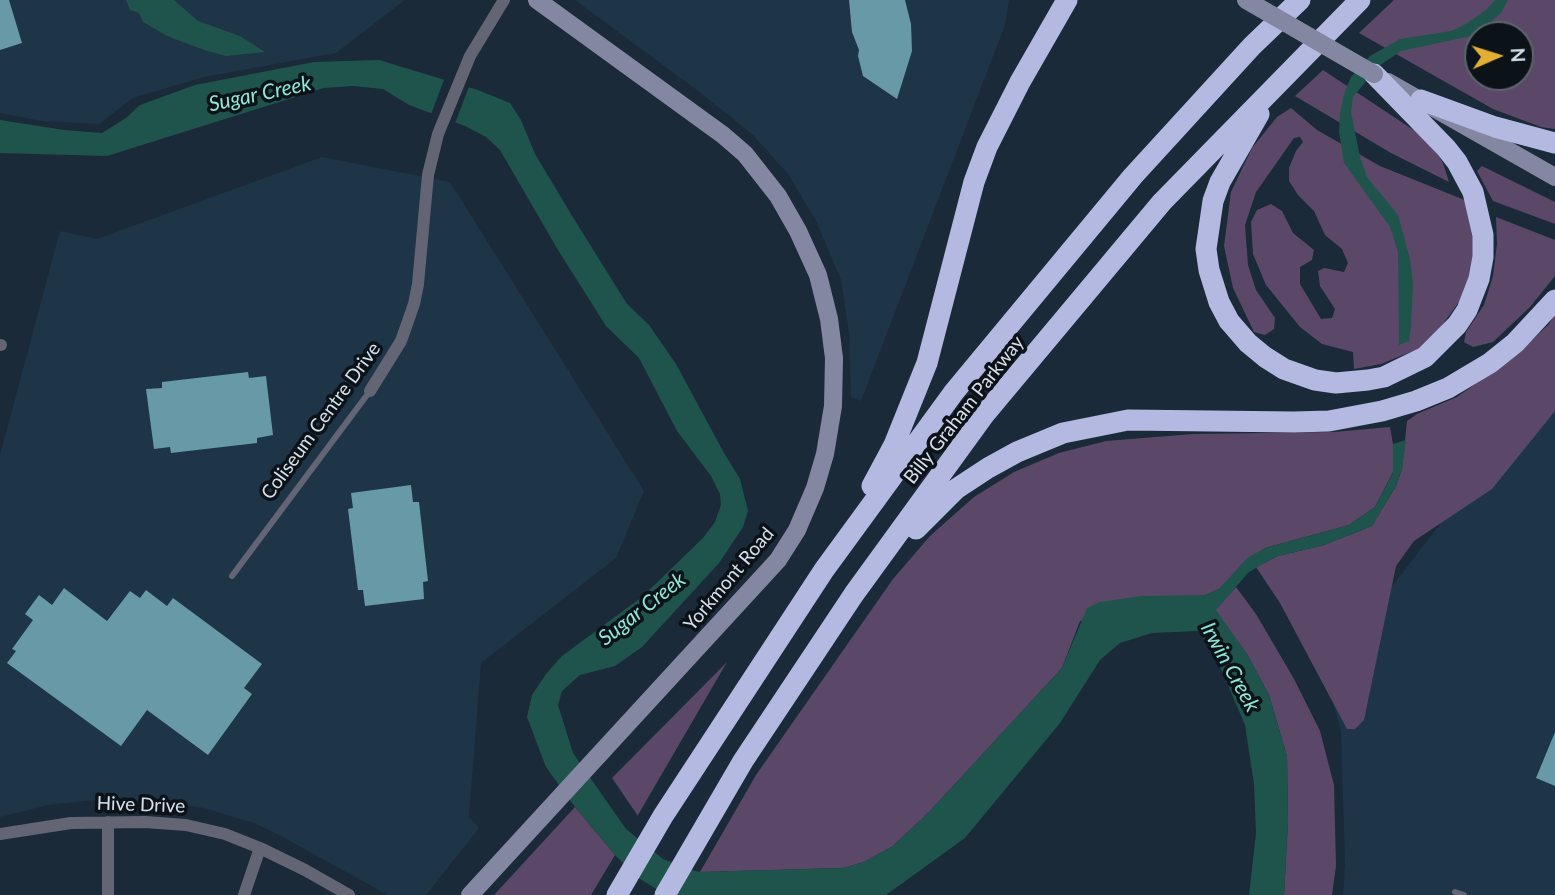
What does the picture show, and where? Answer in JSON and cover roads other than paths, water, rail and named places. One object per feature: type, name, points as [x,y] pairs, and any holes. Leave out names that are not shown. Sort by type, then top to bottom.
[{"type":"highway","points":[[1052,26],[1058,0]]},
{"type":"highway","points":[[824,570],[894,445],[928,363],[971,195],[987,147],[1067,0]]},
{"type":"highway","name":"Billy Graham Parkway","points":[[617,895],[663,816],[824,570],[954,392],[1133,176],[1252,46],[1300,0]]},
{"type":"highway","name":"Billy Graham Parkway","points":[[665,895],[743,761],[854,594],[984,415],[1162,202],[1360,0]]},
{"type":"highway","points":[[1275,85],[1220,182],[1213,201],[1207,238],[1209,270],[1219,302],[1229,321],[1248,343],[1265,357],[1284,369],[1315,380],[1347,383],[1384,377],[1413,363],[1442,342],[1457,325],[1476,289],[1483,257],[1483,235],[1473,192],[1416,106],[1374,74]]},
{"type":"highway","points":[[1416,106],[1555,143]]},
{"type":"highway","points":[[854,594],[956,489],[1017,452],[1047,438],[1128,420],[1293,422],[1338,419],[1382,411],[1448,388],[1476,372],[1515,343],[1555,300]]},
{"type":"street","name":"Coliseum Centre Drive","points":[[370,391],[401,341],[414,304],[428,175],[434,147],[470,56],[503,0]]},
{"type":"street","name":"Yorkmont Road","points":[[470,895],[778,560],[797,530],[815,488],[825,454],[833,406],[834,358],[829,319],[818,275],[778,196],[758,169],[735,145],[690,109],[537,0]]},
{"type":"street","points":[[1246,0],[1374,74]]},
{"type":"street","points":[[1416,106],[1555,177]]},
{"type":"street","points":[[108,822],[108,895]]},
{"type":"street","name":"Hive Drive","points":[[0,834],[71,823],[186,825],[260,848],[349,895]]},
{"type":"street","points":[[244,895],[260,848]]},
{"type":"lane","name":"Coliseum Centre Drive","points":[[232,576],[370,391]]},
{"type":"lane","points":[[1455,892],[1464,895]]},
{"type":"water","points":[[126,0],[174,0],[198,21],[240,36],[265,52],[226,56],[204,50],[167,36],[143,22],[139,13],[130,10]]},
{"type":"water","points":[[1495,0],[1508,0],[1501,13],[1492,21],[1470,21]]},
{"type":"water","points":[[1464,25],[1464,38],[1401,51],[1379,66],[1353,97],[1351,112],[1367,177],[1398,215],[1410,259],[1413,284],[1411,326],[1409,341],[1399,345],[1398,252],[1390,227],[1344,163],[1339,132],[1340,112],[1351,77],[1370,56],[1400,39],[1451,31]]},
{"type":"water","points":[[379,60],[478,90],[510,103],[521,120],[535,154],[574,219],[627,304],[649,325],[676,364],[740,479],[748,511],[743,527],[719,563],[642,647],[615,666],[580,675],[562,691],[558,705],[573,753],[626,829],[663,859],[691,870],[700,872],[843,868],[864,862],[893,846],[930,811],[1062,668],[1087,608],[1100,602],[1141,596],[1205,595],[1219,589],[1247,558],[1265,548],[1349,525],[1375,507],[1393,473],[1393,444],[1406,440],[1402,469],[1396,486],[1372,526],[1324,545],[1278,556],[1262,564],[1248,573],[1216,610],[1247,654],[1269,695],[1287,756],[1288,821],[1284,895],[1249,895],[1256,833],[1254,784],[1245,725],[1215,655],[1198,631],[1152,633],[1120,643],[1100,660],[1060,723],[965,838],[886,895],[666,895],[637,877],[575,807],[546,767],[527,717],[532,695],[562,656],[642,597],[703,538],[715,522],[721,505],[720,494],[711,476],[677,431],[639,358],[606,326],[500,150],[486,137],[465,126],[409,105],[383,89],[353,86],[324,88],[107,156],[0,153],[0,120],[102,133],[126,118],[140,105],[195,85],[314,62]]},
{"type":"water label","name":"Sugar Creek","points":[[260,94]]},
{"type":"water label","name":"Sugar Creek","points":[[642,609]]},
{"type":"water label","name":"Irwin Creek","points":[[1230,667]]}]
